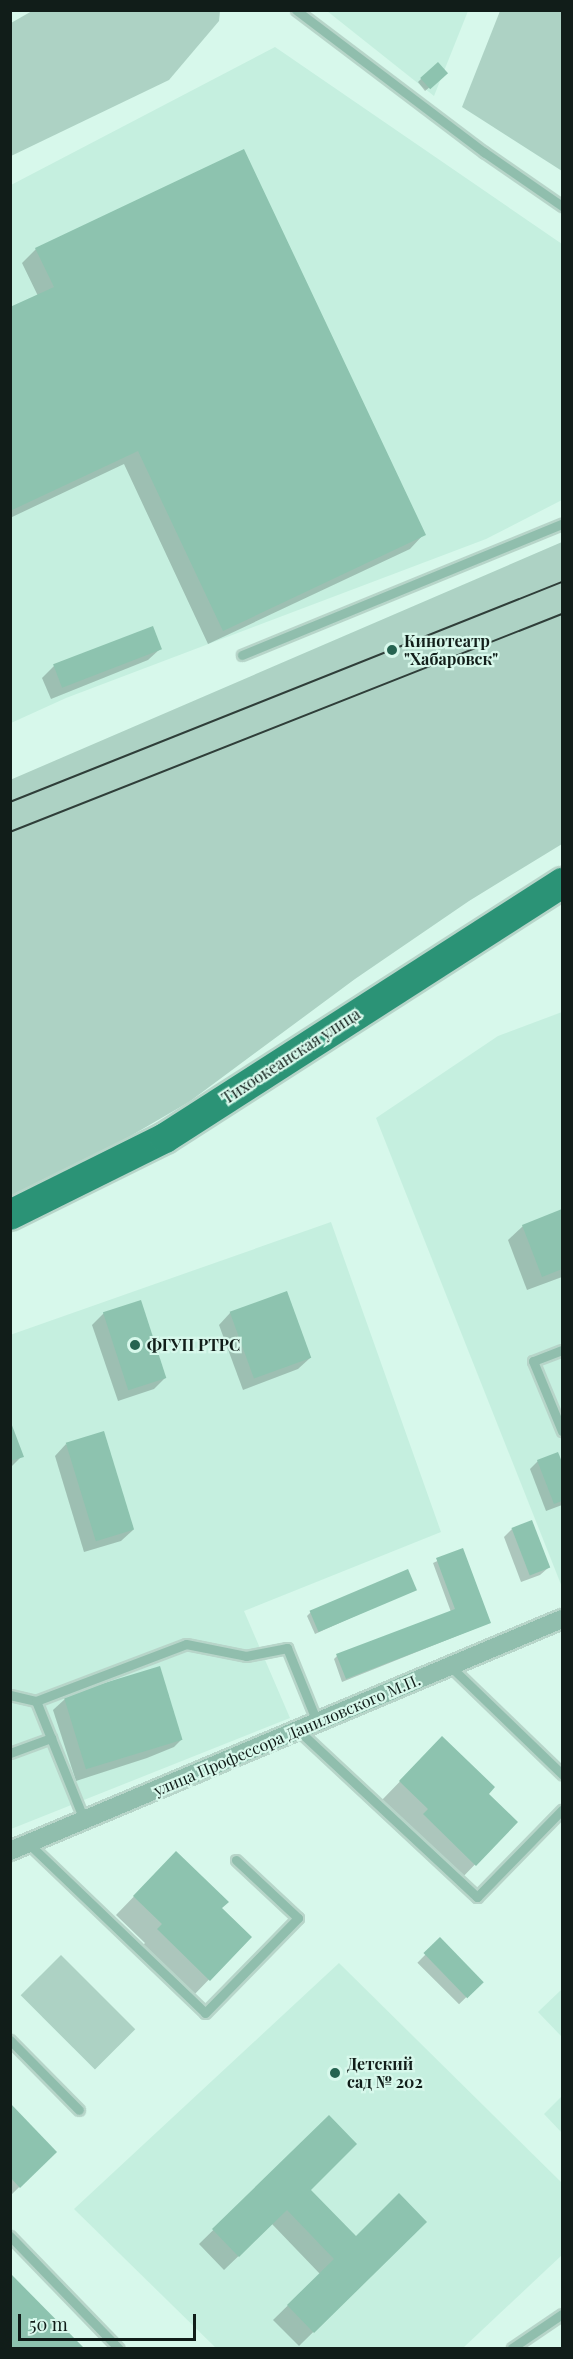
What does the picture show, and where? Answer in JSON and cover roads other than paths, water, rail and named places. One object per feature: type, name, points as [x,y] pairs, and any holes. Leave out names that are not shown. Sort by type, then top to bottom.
[{"type":"main road","name":"Тихоокеанская улица","points":[[10,1215],[165,1138],[562,883]]},
{"type":"street","name":"улица Профессора Даниловского М.П.","points":[[10,1851],[562,1619]]},
{"type":"lane","points":[[296,10],[484,152],[562,206]]},
{"type":"lane","points":[[242,655],[562,524]]},
{"type":"lane","points":[[562,1350],[534,1361],[562,1431]]},
{"type":"lane","points":[[10,1695],[36,1701],[186,1644],[246,1656],[287,1648],[317,1722]]},
{"type":"lane","points":[[450,1666],[562,1774]]},
{"type":"lane","points":[[36,1701],[84,1820]]},
{"type":"lane","points":[[298,1730],[477,1897],[562,1810]]},
{"type":"lane","points":[[10,1753],[51,1738]]},
{"type":"lane","points":[[28,1843],[205,2013],[298,1918],[236,1860]]},
{"type":"lane","points":[[10,2040],[79,2110]]},
{"type":"lane","points":[[10,2236],[118,2349]]},
{"type":"lane","points":[[512,2349],[562,2314]]},
{"type":"tram line","points":[[10,802],[562,582]]},
{"type":"tram line","points":[[10,832],[562,614]]},
{"type":"place","name":"Кинотеатр \"Хабаровск\"","points":[[392,650]]},
{"type":"place","name":"ФГУП РТРС","points":[[135,1345]]},
{"type":"place","name":"Детский сад № 202","points":[[335,2073]]}]
